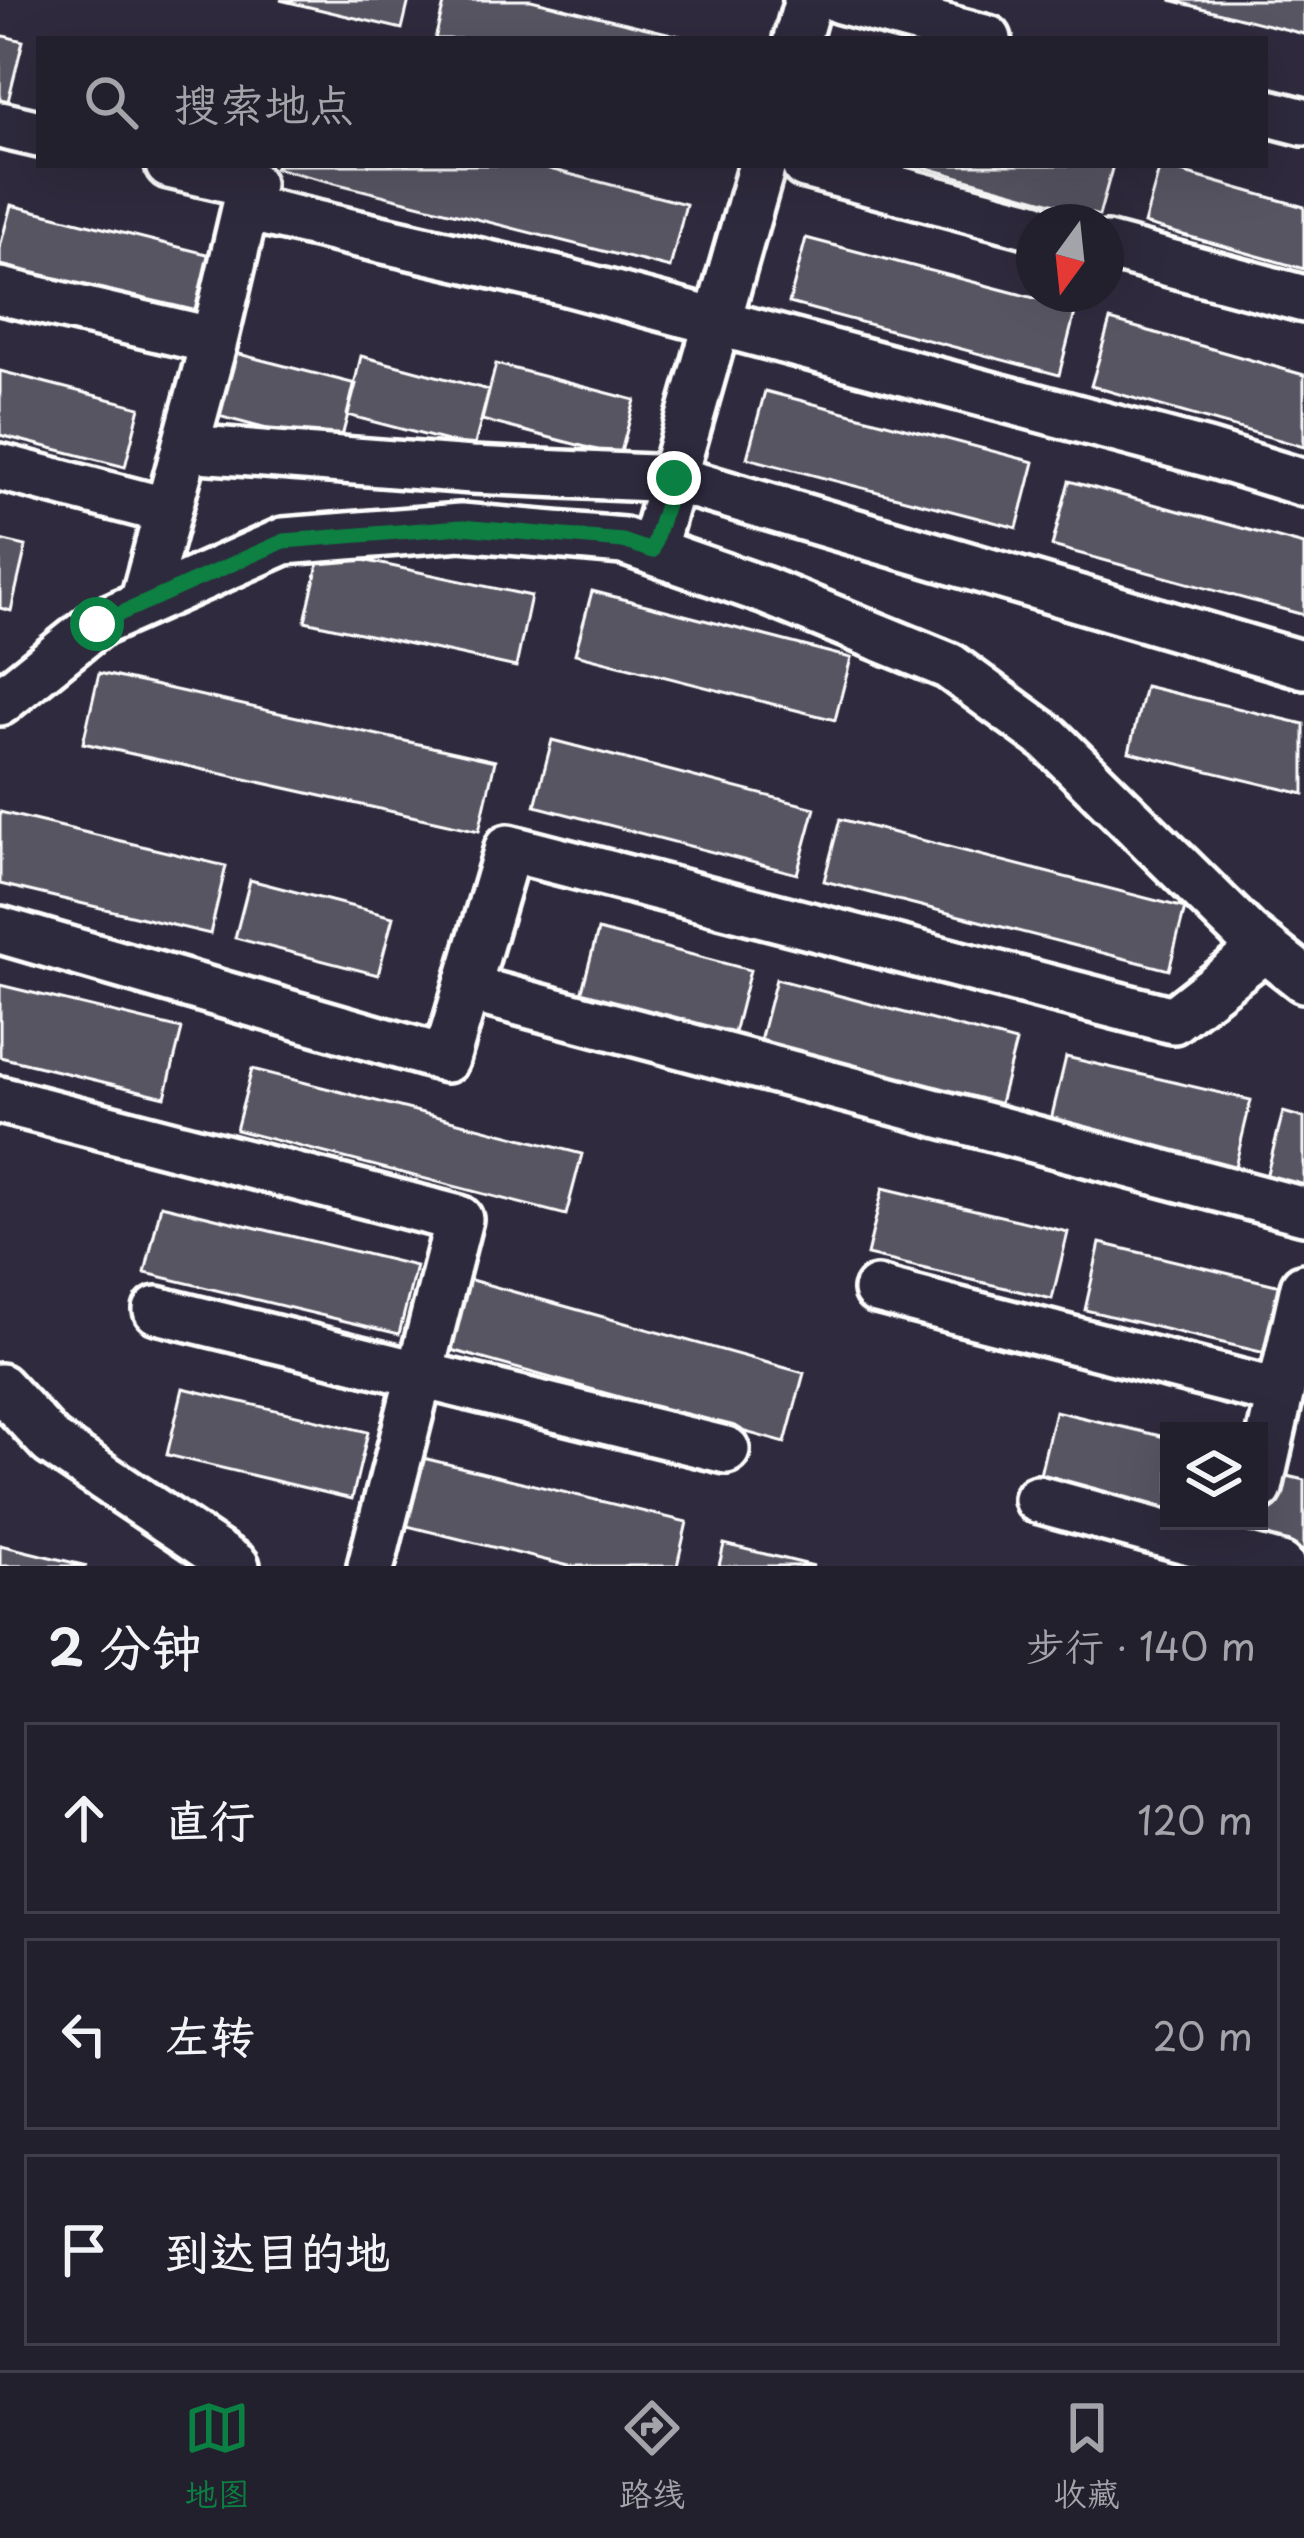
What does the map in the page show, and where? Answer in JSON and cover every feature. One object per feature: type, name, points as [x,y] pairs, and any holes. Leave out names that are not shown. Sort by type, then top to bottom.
[{"type":"street","points":[[798,36],[808,0]]},
{"type":"street","points":[[840,0],[977,36]]},
{"type":"street","points":[[1268,113],[1304,122]]},
{"type":"street","points":[[0,125],[36,133]]},
{"type":"street","points":[[143,603],[251,184],[182,168]]},
{"type":"street","points":[[652,551],[761,168]]},
{"type":"street","points":[[816,168],[1016,221]]},
{"type":"street","points":[[246,208],[562,280],[1304,483]]},
{"type":"street","points":[[1124,251],[1304,299]]},
{"type":"street","points":[[0,291],[214,341]]},
{"type":"street","points":[[185,448],[472,470],[674,478],[1304,664]]},
{"type":"street","points":[[0,467],[168,511]]},
{"type":"street","points":[[0,702],[97,624],[284,541],[461,527],[623,541],[766,590],[949,666],[1049,739],[1265,948],[1304,979]]},
{"type":"street","points":[[0,930],[446,1059],[508,848],[1173,1020],[1265,948]]},
{"type":"street","points":[[467,988],[1304,1211]]},
{"type":"street","points":[[0,1100],[459,1219],[420,1372],[386,1562]]},
{"type":"street","points":[[1268,1447],[1304,1287]]},
{"type":"street","points":[[877,1290],[1280,1393]]},
{"type":"street","points":[[157,1310],[726,1450]]},
{"type":"street","points":[[0,1388],[51,1442],[236,1566]]},
{"type":"street","points":[[1037,1499],[1259,1548]]},
{"type":"building","points":[[280,0],[409,0],[402,29]]},
{"type":"building","points":[[445,0],[531,0],[680,36],[436,36]]},
{"type":"building","points":[[1170,0],[1304,0],[1304,34]]},
{"type":"building","points":[[0,35],[23,41],[8,101],[0,99]]},
{"type":"building","points":[[275,168],[546,168],[686,204],[670,268]]},
{"type":"building","points":[[927,168],[1112,168],[1102,204],[1056,204]]},
{"type":"building","points":[[1159,168],[1167,168],[1304,207],[1304,269],[1144,224]]},
{"type":"building","points":[[11,205],[211,255],[195,316],[0,265]]},
{"type":"building","points":[[806,238],[1016,293],[1016,312],[1075,312],[1059,375],[789,303]]},
{"type":"building","points":[[1110,320],[1304,375],[1304,447],[1091,386]]},
{"type":"building","points":[[223,350],[356,384],[339,448],[207,413]]},
{"type":"building","points":[[361,356],[489,390],[474,448],[347,415]]},
{"type":"building","points":[[496,364],[635,400],[620,456],[482,420]]},
{"type":"building","points":[[0,371],[140,407],[125,467],[0,435]]},
{"type":"building","points":[[765,391],[1034,462],[1017,528],[747,458]]},
{"type":"building","points":[[1069,481],[1304,545],[1304,615],[1052,546]]},
{"type":"building","points":[[0,540],[26,546],[11,611],[0,608]]},
{"type":"building","points":[[321,551],[531,596],[516,667],[305,621]]},
{"type":"building","points":[[592,591],[851,658],[835,720],[575,654]]},
{"type":"building","points":[[99,673],[495,761],[479,831],[83,743]]},
{"type":"building","points":[[1145,686],[1304,724],[1304,794],[1129,752]]},
{"type":"building","points":[[552,740],[815,808],[797,874],[535,806]]},
{"type":"building","points":[[0,812],[226,866],[210,934],[0,884]]},
{"type":"building","points":[[840,819],[1185,908],[1169,970],[824,881]]},
{"type":"building","points":[[250,880],[393,917],[378,975],[235,938]]},
{"type":"building","points":[[598,930],[750,970],[733,1037],[580,998]]},
{"type":"building","points":[[776,979],[1016,1042],[999,1107],[759,1045]]},
{"type":"building","points":[[0,985],[182,1029],[165,1097],[0,1057]]},
{"type":"building","points":[[1066,1057],[1251,1100],[1235,1167],[1050,1124]]},
{"type":"building","points":[[252,1069],[582,1154],[566,1215],[236,1130]]},
{"type":"building","points":[[1283,1112],[1304,1118],[1304,1187],[1266,1177]]},
{"type":"building","points":[[883,1188],[1068,1232],[1052,1299],[867,1255]]},
{"type":"building","points":[[161,1205],[416,1266],[399,1334],[145,1273]]},
{"type":"building","points":[[1100,1243],[1285,1287],[1269,1354],[1085,1310]]},
{"type":"building","points":[[464,1278],[804,1373],[785,1443],[444,1348]]},
{"type":"building","points":[[183,1388],[368,1432],[352,1499],[167,1455]]},
{"type":"building","points":[[1055,1411],[1160,1436],[1160,1507],[1039,1479]]},
{"type":"building","points":[[423,1458],[687,1522],[677,1566],[569,1566],[407,1526]]},
{"type":"building","points":[[1279,1474],[1304,1480],[1304,1551],[1263,1541]]},
{"type":"building","points":[[724,1544],[814,1566],[719,1566]]},
{"type":"building","points":[[0,1545],[87,1566],[0,1566]]},
{"type":"route","points":[[97,624],[284,541],[461,527],[623,541],[652,551],[674,478]]}]
